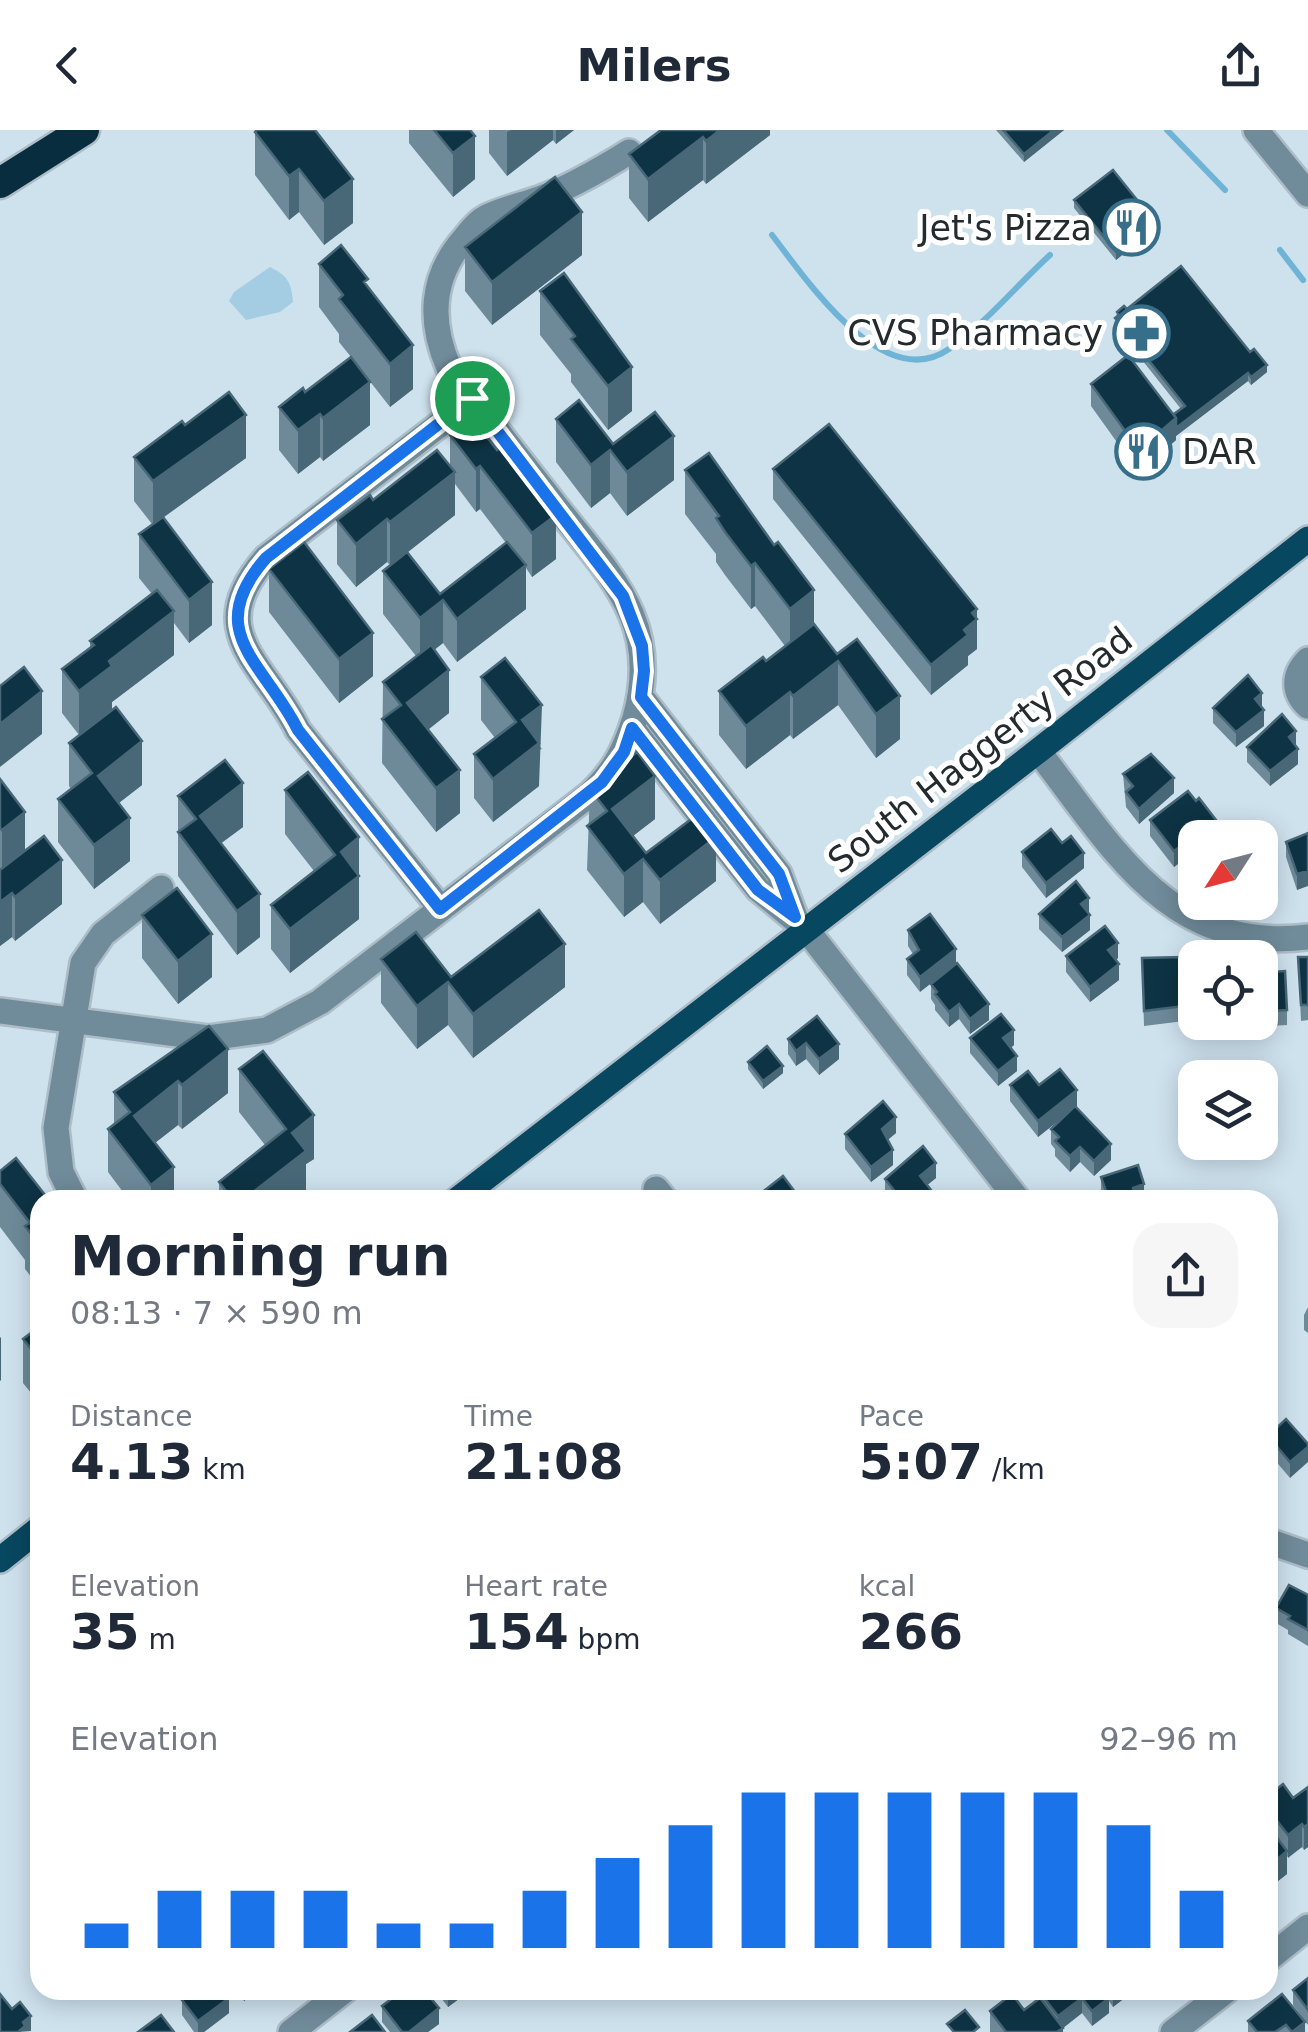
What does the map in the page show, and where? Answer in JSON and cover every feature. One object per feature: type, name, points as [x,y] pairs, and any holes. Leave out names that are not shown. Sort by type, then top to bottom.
[{"type":"highway","points":[[0,182],[84,130]]},
{"type":"main road","name":"South Haggerty Road","points":[[468,1190],[801,923],[1038,752],[1308,539]]},
{"type":"main road","points":[[0,1560],[30,1536]]},
{"type":"street","points":[[1256,130],[1308,194]]},
{"type":"street","points":[[0,1010],[208,1038],[267,1030],[316,1004],[440,909],[602,782],[624,752],[641,697],[644,671],[642,646],[623,596],[449,368],[438,344],[434,318],[435,297],[453,250],[484,218],[592,176],[629,152]]},
{"type":"street","points":[[440,909],[298,730],[283,700],[240,638],[236,620],[244,586],[266,558],[472,398]]},
{"type":"street","points":[[1308,660],[1298,672],[1296,682],[1298,694],[1308,706]]},
{"type":"street","points":[[641,697],[779,874],[801,923],[1010,1190]]},
{"type":"street","points":[[632,728],[758,890],[801,923]]},
{"type":"street","points":[[1038,752],[1126,866],[1168,905],[1192,920],[1236,935],[1308,937]]},
{"type":"street","points":[[70,1190],[61,1172],[56,1128],[83,963],[94,943],[161,888]]},
{"type":"street","points":[[1278,1544],[1308,1554]]},
{"type":"street","points":[[1278,1951],[1308,1927]]},
{"type":"street","points":[[291,2032],[332,2000]]},
{"type":"street","points":[[1173,2032],[1214,2000]]},
{"type":"shaded area","points":[[270,267],[288,280],[293,302],[280,312],[246,320],[229,301],[234,292]]},
{"type":"building","points":[[257,130],[315,130],[353,179],[324,201],[299,169],[289,176]]},
{"type":"building","points":[[434,130],[470,130],[475,136],[453,153]]},
{"type":"building","points":[[661,130],[720,130],[706,141],[703,137],[648,179],[629,154]]},
{"type":"building","points":[[1003,130],[1054,130],[1024,154]]},
{"type":"building","points":[[1113,170],[1154,221],[1116,252],[1074,200]]},
{"type":"building","points":[[555,177],[582,212],[492,282],[465,247]]},
{"type":"building","points":[[341,245],[413,345],[390,364],[339,299],[343,295],[319,264]]},
{"type":"building","name":"CVS Pharmacy","points":[[1181,266],[1250,352],[1254,349],[1267,365],[1251,377],[1248,373],[1176,428],[1174,414],[1185,406],[1115,318],[1124,306],[1127,309]]},
{"type":"building","points":[[564,273],[632,367],[608,386],[540,291]]},
{"type":"building","points":[[1128,355],[1176,418],[1139,450],[1091,384]]},
{"type":"building","points":[[351,357],[370,382],[323,418],[320,414],[298,430],[279,407]]},
{"type":"building","points":[[229,392],[246,415],[153,481],[134,457]]},
{"type":"building","points":[[579,400],[613,444],[655,412],[674,436],[627,472],[610,450],[591,465],[556,419]]},
{"type":"building","points":[[472,418],[497,450],[502,446],[556,515],[532,533],[480,466],[476,469],[450,435]]},
{"type":"building","points":[[829,424],[977,609],[972,613],[977,619],[964,630],[968,635],[931,665],[773,469]]},
{"type":"building","points":[[437,450],[455,472],[356,544],[337,520],[370,495],[373,500]]},
{"type":"building","points":[[709,453],[774,545],[778,542],[814,590],[790,609],[725,532],[716,518],[719,516],[685,470]]},
{"type":"building","points":[[163,517],[212,582],[189,600],[139,534]]},
{"type":"building","points":[[304,542],[373,633],[339,659],[269,569]]},
{"type":"building","points":[[507,542],[526,565],[457,619],[443,600],[420,618],[383,571],[407,552],[440,594]]},
{"type":"building","points":[[157,590],[174,611],[109,661],[112,666],[79,691],[62,669],[94,645],[90,641]]},
{"type":"building","points":[[814,624],[837,654],[857,639],[900,696],[876,714],[838,661],[746,726],[719,691]]},
{"type":"building","points":[[431,645],[449,670],[407,703],[460,770],[436,788],[382,719],[401,705],[383,682]]},
{"type":"building","points":[[505,658],[542,705],[522,720],[539,743],[493,779],[474,754],[516,722],[481,677]]},
{"type":"building","points":[[24,667],[42,691],[0,724],[0,686]]},
{"type":"building","points":[[1248,675],[1262,693],[1255,699],[1264,710],[1236,732],[1213,708]]},
{"type":"building","points":[[116,707],[142,741],[98,776],[130,818],[94,845],[58,799],[92,773],[69,743]]},
{"type":"building","points":[[1282,714],[1296,731],[1289,737],[1298,749],[1270,771],[1247,747]]},
{"type":"building","points":[[637,752],[655,776],[612,809],[646,853],[698,814],[716,837],[660,880],[643,859],[624,874],[587,826],[607,811],[590,789]]},
{"type":"building","points":[[1151,754],[1174,778],[1139,809],[1126,792],[1133,786],[1123,774]]},
{"type":"building","points":[[225,760],[243,783],[200,816],[260,894],[237,911],[178,832],[196,819],[178,796]]},
{"type":"building","points":[[308,772],[359,837],[341,852],[359,876],[290,929],[271,905],[335,855],[285,790]]},
{"type":"building","points":[[0,779],[25,812],[2,830],[0,828]]},
{"type":"building","points":[[1188,791],[1196,801],[1199,798],[1216,820],[1178,820],[1178,848],[1174,851],[1150,820]]},
{"type":"building","points":[[1051,829],[1062,843],[1071,836],[1084,853],[1046,883],[1022,852]]},
{"type":"building","points":[[1308,833],[1308,871],[1297,874],[1286,842]]},
{"type":"building","points":[[44,836],[62,860],[15,897],[12,893],[0,902],[0,870]]},
{"type":"building","points":[[1076,881],[1089,898],[1081,904],[1090,915],[1062,937],[1039,914]]},
{"type":"building","points":[[177,888],[212,934],[178,961],[142,915]]},
{"type":"building","points":[[539,910],[565,944],[473,1014],[448,982],[417,1006],[381,959],[416,932],[451,977]]},
{"type":"building","points":[[930,914],[956,949],[920,977],[907,959],[919,950],[908,930]]},
{"type":"building","points":[[1105,926],[1118,943],[1108,950],[1119,964],[1090,987],[1066,956]]},
{"type":"building","points":[[1178,957],[1178,1007],[1144,1011],[1142,958]]},
{"type":"building","points":[[1298,957],[1308,957],[1308,1005],[1301,1005]]},
{"type":"building","points":[[957,963],[989,1004],[970,1019],[959,1004],[949,1012],[931,984]]},
{"type":"building","points":[[1278,971],[1285,971],[1287,1010],[1278,1010]]},
{"type":"building","points":[[1001,1014],[1014,1030],[1003,1038],[1017,1056],[998,1071],[970,1038]]},
{"type":"building","points":[[817,1016],[839,1044],[819,1059],[806,1043],[796,1051],[788,1039]]},
{"type":"building","points":[[209,1026],[228,1049],[134,1116],[174,1167],[151,1185],[108,1129],[130,1112],[114,1092]]},
{"type":"building","points":[[767,1046],[783,1066],[763,1081],[748,1062]]},
{"type":"building","points":[[263,1051],[314,1115],[292,1133],[306,1151],[256,1190],[225,1190],[219,1182],[286,1129],[239,1069]]},
{"type":"building","points":[[1060,1069],[1077,1090],[1038,1121],[1010,1085],[1028,1071],[1039,1085]]},
{"type":"building","points":[[883,1101],[896,1117],[882,1129],[893,1150],[871,1167],[845,1134]]},
{"type":"building","points":[[1075,1106],[1111,1144],[1094,1161],[1080,1147],[1070,1156],[1055,1141],[1059,1137],[1051,1129]]},
{"type":"building","points":[[923,1146],[936,1163],[920,1176],[931,1190],[894,1190],[885,1179]]},
{"type":"building","points":[[16,1158],[41,1190],[30,1190],[30,1223],[0,1184],[0,1171]]},
{"type":"building","points":[[1138,1165],[1144,1184],[1134,1190],[1106,1190],[1101,1177]]},
{"type":"building","points":[[783,1176],[794,1190],[765,1190]]},
{"type":"building","points":[[1286,1419],[1308,1444],[1290,1462],[1278,1448],[1278,1427]]},
{"type":"building","points":[[1289,1585],[1308,1595],[1308,1630],[1288,1619],[1290,1616],[1278,1609]]},
{"type":"building","points":[[1283,1784],[1293,1798],[1308,1787],[1308,1824],[1288,1835],[1278,1822],[1278,1788]]},
{"type":"building","points":[[1278,1839],[1287,1851],[1278,1858]]},
{"type":"building","points":[[1308,1978],[1308,2010],[1293,1990]]},
{"type":"building","points":[[0,1994],[12,2009],[20,2002],[31,2016],[18,2032],[0,2032]]},
{"type":"building","points":[[1282,1994],[1305,2022],[1292,2032],[1286,2025],[1275,2032],[1257,2032],[1248,2021]]},
{"type":"building","points":[[182,2000],[226,2000],[198,2021]]},
{"type":"building","points":[[390,2000],[432,2000],[439,2008],[409,2032],[402,2032],[382,2006]]},
{"type":"building","points":[[1004,2000],[1016,2000],[1024,2010],[1042,2000],[1063,2028],[1057,2032],[1006,2032],[990,2011]]},
{"type":"building","points":[[1046,2000],[1079,2000],[1058,2016]]},
{"type":"building","points":[[1084,2000],[1106,2000],[1092,2011]]},
{"type":"building","points":[[965,2010],[979,2027],[973,2032],[954,2032],[947,2024]]},
{"type":"building","points":[[161,2015],[174,2032],[138,2032]]},
{"type":"building","points":[[372,2015],[385,2032],[350,2032]]},
{"type":"waterway","points":[[1167,130],[1225,190]]},
{"type":"waterway","points":[[772,235],[848,326],[898,357],[924,359],[963,339],[1050,255]]},
{"type":"waterway","points":[[1280,250],[1303,280]]},
{"type":"place","name":"Jet's Pizza","points":[[1131,228]]},
{"type":"place","name":"CVS Pharmacy","points":[[1142,333]]},
{"type":"place","name":"DAR","points":[[1143,452]]},
{"type":"route","points":[[472,398],[623,596],[642,646],[641,697],[779,874],[795,917],[758,890],[632,728],[614,768],[589,795],[440,909],[298,730],[283,700],[252,658],[240,638],[236,620],[244,586],[254,572],[266,558],[472,398]]}]
